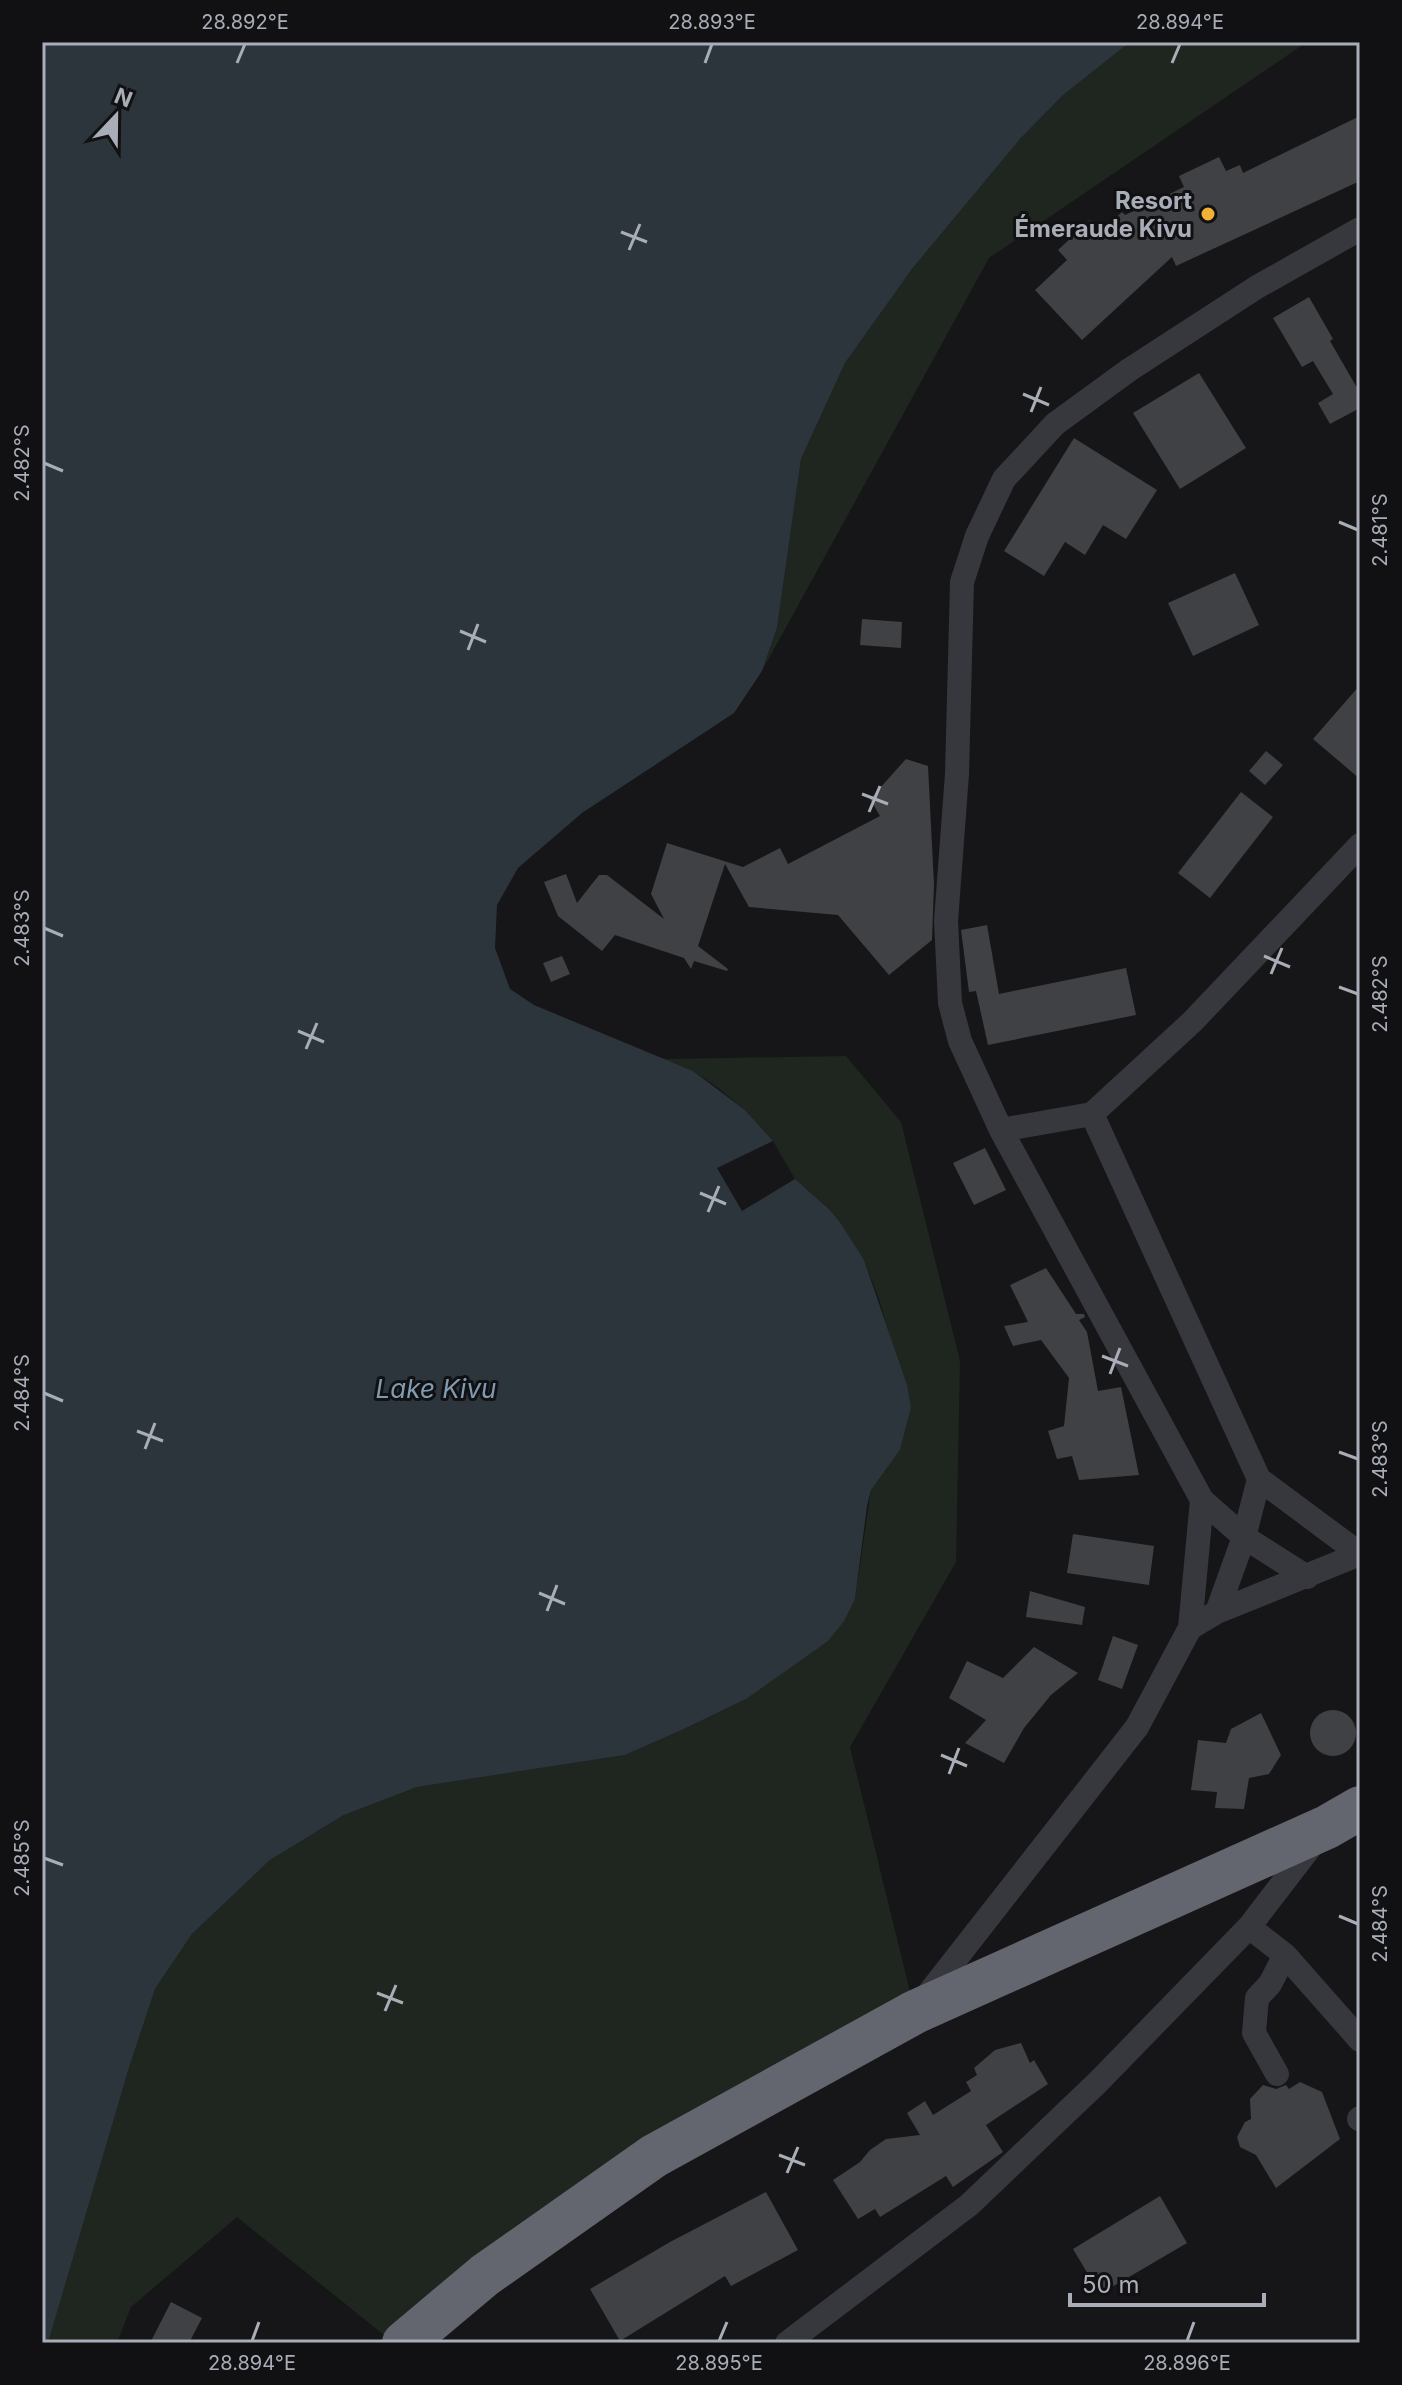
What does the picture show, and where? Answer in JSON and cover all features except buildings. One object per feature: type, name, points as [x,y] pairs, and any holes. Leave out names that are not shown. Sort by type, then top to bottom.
[{"type":"highway","points":[[404,2343],[485,2275],[654,2156],[915,2012],[1343,1817]]},
{"type":"street","points":[[1307,1577],[1244,1537],[1202,1500],[1001,1130],[960,1041],[950,1003],[946,921],[957,774],[962,582],[977,536],[1004,479],[1055,424],[1129,370],[1257,287],[1360,229]]},
{"type":"street","points":[[1001,1130],[1092,1114],[1192,1022],[1360,845]]},
{"type":"street","points":[[1092,1114],[1259,1479],[1360,1554],[1217,1612],[1190,1628]]},
{"type":"street","points":[[1217,1612],[1244,1537],[1259,1479]]},
{"type":"street","points":[[915,2012],[1137,1727],[1190,1628],[1202,1500]]},
{"type":"street","points":[[787,2343],[969,2205],[1096,2084],[1249,1927],[1274,1892],[1343,1817]]},
{"type":"street","points":[[1249,1927],[1285,1955],[1360,2040]]},
{"type":"street","points":[[1277,2074],[1254,2033],[1257,1998],[1270,1984],[1285,1955]]},
{"type":"shaded area","points":[[1130,42],[1307,42],[989,258],[762,671],[777,628],[801,459],[845,363],[912,269],[1020,139],[1062,96]]},
{"type":"shaded area","points":[[846,1056],[901,1122],[960,1361],[956,1562],[850,1747],[915,2012],[394,2343],[237,2217],[131,2307],[117,2343],[48,2343],[155,1989],[192,1934],[270,1860],[344,1815],[417,1787],[625,1755],[684,1729],[746,1699],[855,1599],[871,1490],[900,1450],[911,1408],[879,1299],[864,1260],[840,1222],[795,1179],[773,1141],[745,1110],[717,1087],[693,1071],[663,1059]]},
{"type":"water","name":"Lake Kivu","points":[[42,42],[1130,42],[1062,96],[1020,139],[912,269],[845,363],[801,459],[777,628],[762,671],[734,713],[582,813],[518,868],[497,905],[495,948],[510,989],[534,1005],[693,1071],[745,1110],[773,1141],[795,1179],[840,1222],[864,1260],[907,1385],[911,1408],[900,1450],[871,1490],[855,1599],[844,1621],[828,1641],[746,1699],[684,1729],[625,1755],[417,1787],[344,1815],[270,1860],[192,1934],[155,1989],[48,2343],[42,2343]]},
{"type":"pier","points":[[773,1141],[795,1179],[742,1211],[717,1168]]},
{"type":"place","name":"Resort Émeraude Kivu","points":[[1208,214]]}]
